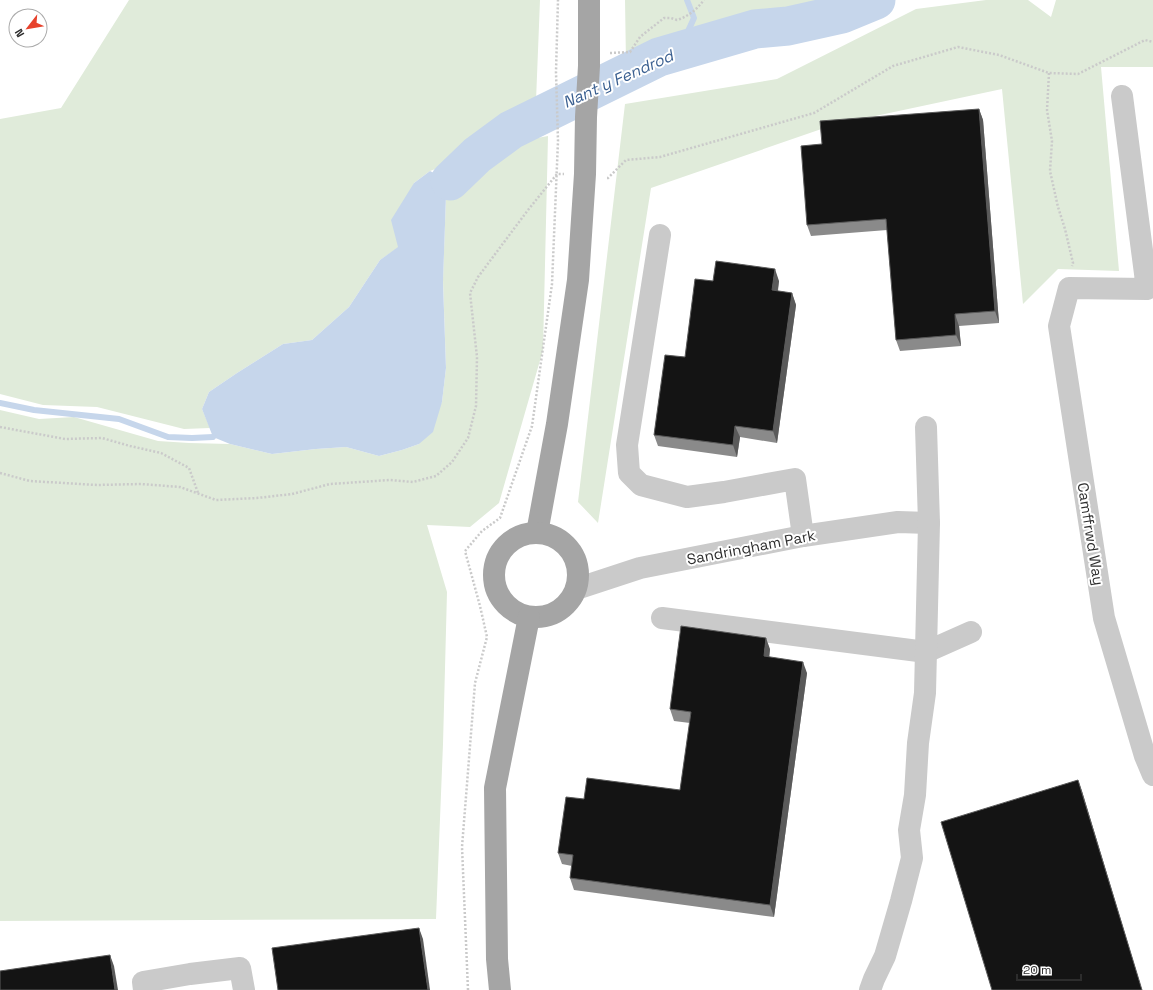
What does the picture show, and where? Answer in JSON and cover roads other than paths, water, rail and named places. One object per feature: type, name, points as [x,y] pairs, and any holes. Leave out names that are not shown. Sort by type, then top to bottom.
[{"type":"main road","points":[[536,533],[557,424],[578,280],[589,60],[589,0]]},
{"type":"main road","points":[[536,533],[551,536],[564,543],[570,550],[576,563],[578,577],[576,589],[569,602],[559,611],[545,617],[529,617],[515,612],[501,598],[495,584],[495,569],[504,548],[516,538],[536,533]]},
{"type":"main road","points":[[500,990],[497,959],[495,788],[529,617]]},
{"type":"street","name":"Camffrwd Way","points":[[1122,96],[1147,289],[1069,288],[1059,326],[1104,618],[1145,756],[1153,775]]},
{"type":"street","points":[[660,235],[627,445],[629,473],[641,485],[687,497],[795,479],[803,536]]},
{"type":"street","points":[[870,990],[885,956],[912,858],[909,830],[915,795],[918,743],[925,693],[929,523],[926,427]]},
{"type":"street","name":"Sandringham Park","points":[[576,589],[640,568],[803,536],[898,522],[929,523]]},
{"type":"street","points":[[662,618],[926,652],[971,632]]},
{"type":"street","points":[[144,990],[143,982],[192,982],[240,968],[244,990]]},
{"type":"water","points":[[430,171],[450,181],[446,196],[443,282],[446,368],[442,402],[433,432],[419,444],[379,456],[346,447],[272,454],[230,444],[213,437],[202,409],[209,392],[283,344],[312,340],[349,307],[380,260],[398,247],[391,220],[414,183]]},
{"type":"waterway","points":[[679,51],[694,18],[687,0]]},
{"type":"waterway","name":"Nant y Fendrod","points":[[450,181],[477,155],[511,130],[659,57],[755,29],[788,26],[842,14],[876,0]]},
{"type":"waterway","points":[[787,40],[788,26]]},
{"type":"waterway","name":"Nant y Fendrod","points":[[0,403],[34,410],[119,419],[168,437],[213,437]]}]
